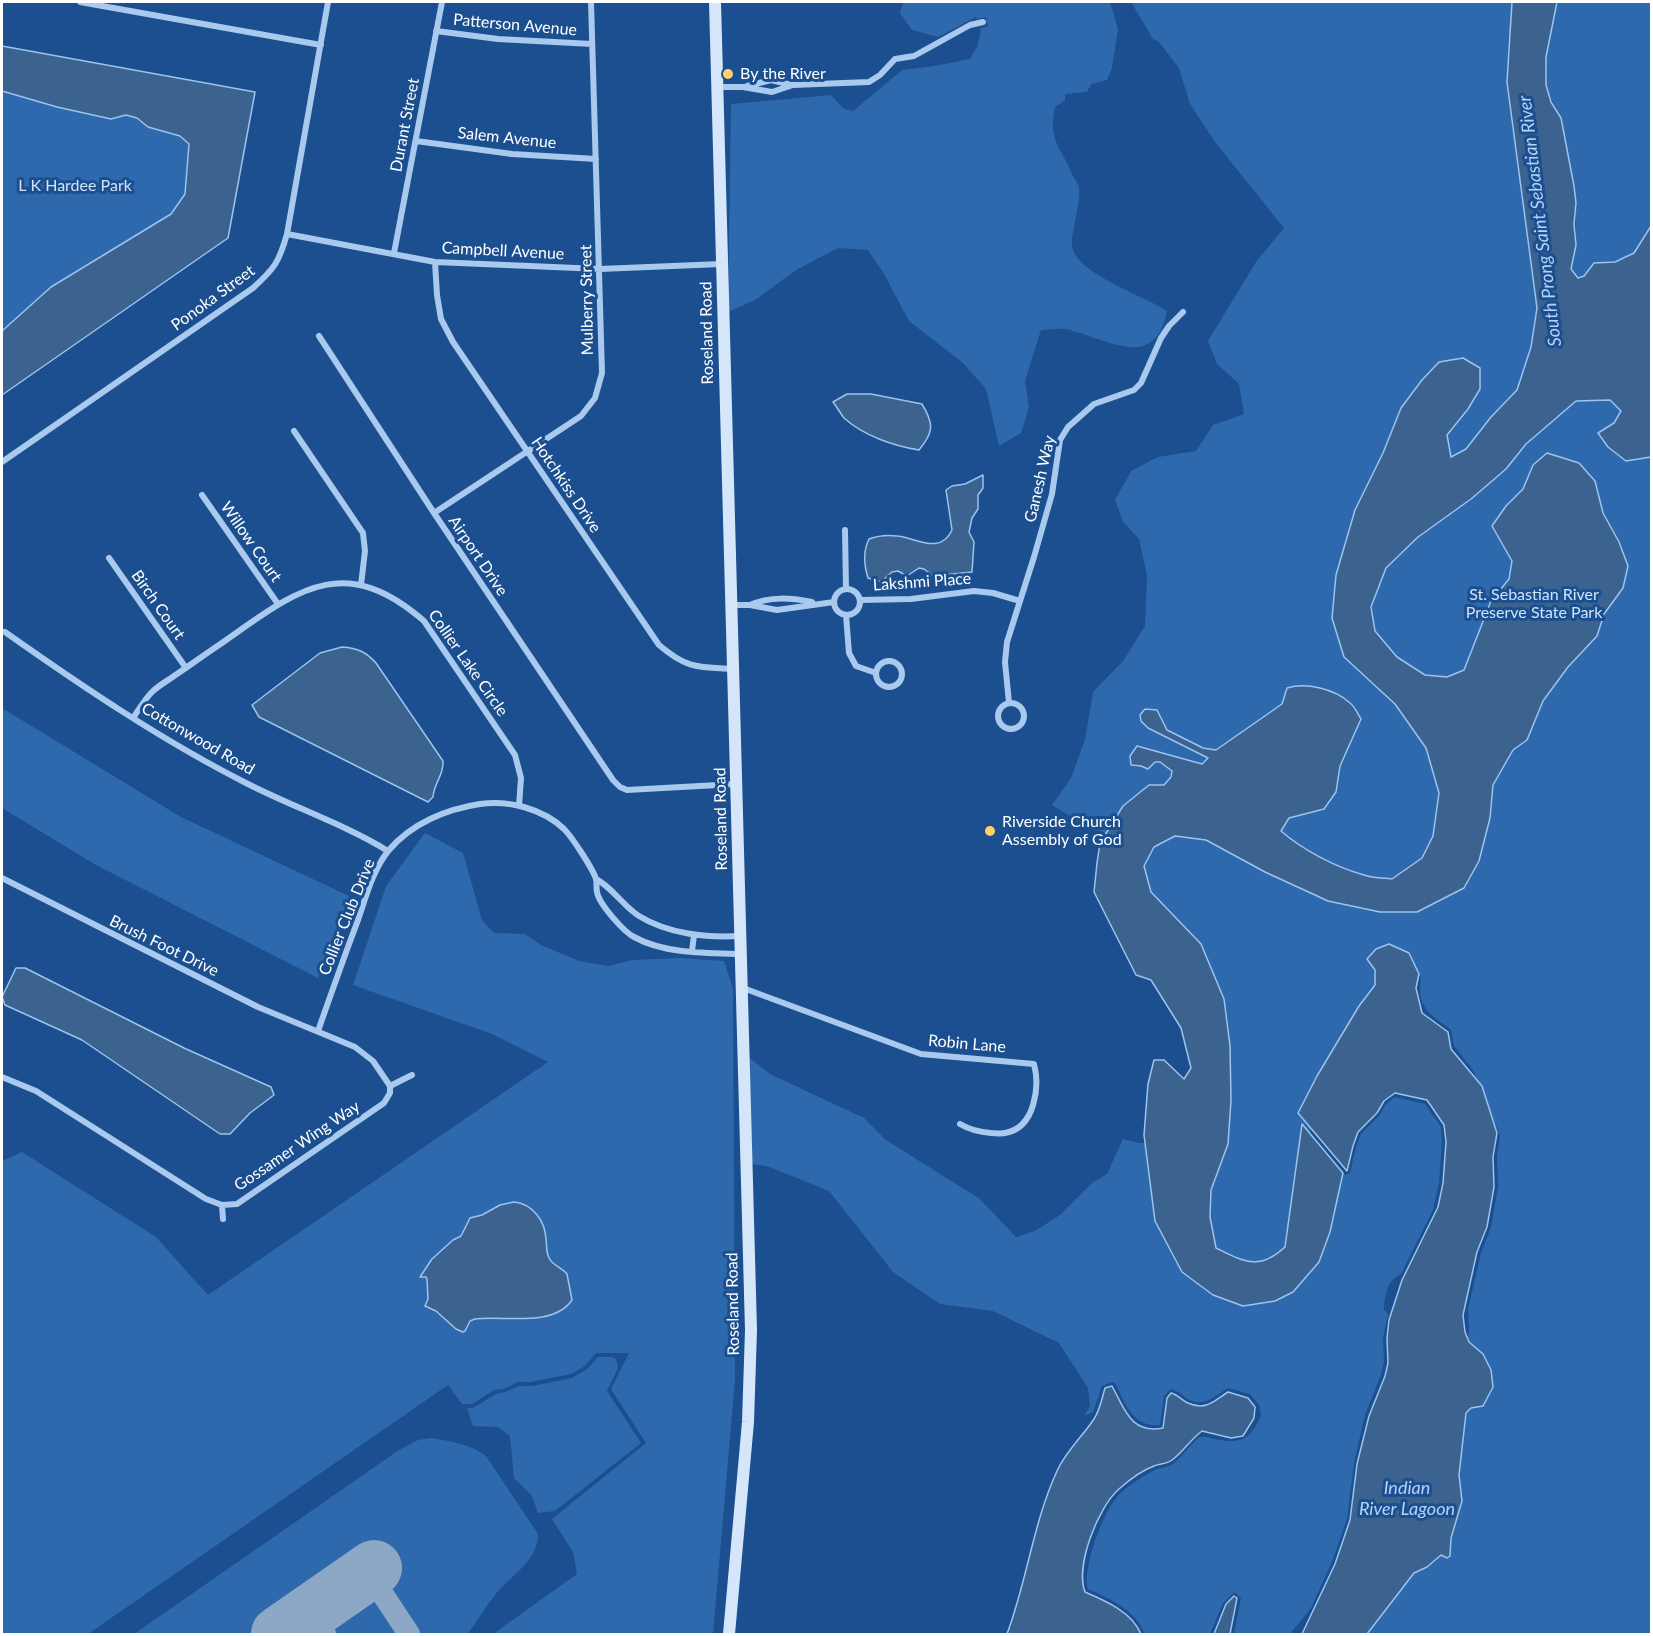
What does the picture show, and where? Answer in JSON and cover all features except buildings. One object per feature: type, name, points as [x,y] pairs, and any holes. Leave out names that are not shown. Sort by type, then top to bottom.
[{"type":"main road","name":"Roseland Road","points":[[715,2],[751,1330],[748,1422],[729,1635]]},
{"type":"street","points":[[81,2],[321,45]]},
{"type":"street","name":"Ponoka Street","points":[[2,462],[254,288],[273,270],[281,256],[287,234],[328,2]]},
{"type":"street","name":"Durant Street","points":[[394,253],[442,2]]},
{"type":"street","name":"Mulberry Street","points":[[434,513],[581,416],[596,398],[602,374],[591,2]]},
{"type":"street","points":[[742,87],[771,80],[793,85],[869,82],[880,75],[895,59],[914,56],[970,25],[983,22]]},
{"type":"street","name":"Patterson Avenue","points":[[436,31],[498,39],[592,44]]},
{"type":"street","points":[[717,87],[742,87],[772,92],[793,85]]},
{"type":"street","name":"Salem Avenue","points":[[416,141],[512,154],[596,159]]},
{"type":"street","name":"Campbell Avenue","points":[[287,234],[435,262],[600,269],[722,264]]},
{"type":"street","name":"Hotchkiss Drive","points":[[435,262],[441,319],[453,342],[659,645],[675,659],[696,667],[733,669]]},
{"type":"street","name":"Ganesh Way","points":[[1009,703],[1005,662],[1007,642],[1052,494],[1060,440],[1068,427],[1094,404],[1134,390],[1141,383],[1161,338],[1183,312]]},
{"type":"street","name":"Airport Drive","points":[[319,336],[434,513],[613,780],[627,790],[737,784]]},
{"type":"street","points":[[294,431],[363,533],[365,551],[361,585]]},
{"type":"street","name":"Willow Court","points":[[202,495],[278,604]]},
{"type":"street","points":[[845,530],[846,589]]},
{"type":"street","name":"Birch Court","points":[[109,558],[186,668]]},
{"type":"street","name":"Collier Lake Circle","points":[[133,718],[153,691],[278,604],[314,586],[337,583],[361,585],[382,591],[404,603],[424,621],[515,755],[521,778],[519,807]]},
{"type":"street","points":[[846,589],[856,593],[860,600],[856,611],[846,615],[839,612],[834,602],[837,594],[846,589]]},
{"type":"street","name":"Lakshmi Place","points":[[860,600],[911,599],[974,591],[993,593],[1020,601]]},
{"type":"street","points":[[750,605],[787,598],[816,603]]},
{"type":"street","points":[[787,598],[787,609]]},
{"type":"street","points":[[767,600],[768,609]]},
{"type":"street","points":[[731,605],[787,609],[834,602]]},
{"type":"street","points":[[846,615],[849,653],[856,666],[876,673]]},
{"type":"street","name":"Cottonwood Road","points":[[5,632],[100,698],[189,752],[250,785],[363,835],[388,851]]},
{"type":"street","points":[[893,662],[900,666],[902,678],[897,685],[885,687],[878,681],[876,673],[882,663],[893,662]]},
{"type":"street","name":"Ganesh Way","points":[[1009,703],[1018,705],[1024,716],[1022,724],[1012,730],[1001,725],[998,718],[1002,707],[1009,703]]},
{"type":"street","name":"Collier Club Drive","points":[[318,1031],[372,879],[388,851],[427,820],[457,808],[491,803],[540,811],[567,831],[596,879],[597,894],[614,918],[632,936],[657,946],[741,954]]},
{"type":"street","name":"Brush Foot Drive","points":[[2,878],[258,1007],[318,1031]]},
{"type":"street","name":"Collier Club Drive","points":[[596,879],[607,885],[639,915],[658,924],[694,935],[718,938],[740,936]]},
{"type":"street","points":[[692,951],[694,935]]},
{"type":"street","name":"Robin Lane","points":[[742,987],[921,1054],[1034,1064],[1037,1077],[1032,1110],[1021,1124],[1006,1133],[971,1131],[960,1124]]},
{"type":"street","points":[[318,1031],[356,1047],[373,1061],[390,1086],[412,1075]]},
{"type":"street","name":"Gossamer Wing Way","points":[[2,1077],[36,1091],[206,1199],[222,1205],[237,1204],[384,1103],[390,1093],[390,1086]]},
{"type":"street","points":[[222,1205],[223,1219]]},
{"type":"green space","points":[[903,2],[1110,2],[1118,29],[1112,68],[1107,80],[1091,84],[1087,92],[1065,94],[1065,100],[1055,107],[1054,136],[1079,188],[1072,244],[1075,254],[1083,264],[1096,274],[1167,311],[1161,330],[1151,342],[1139,347],[1126,347],[1065,329],[1041,330],[1025,381],[1029,407],[1021,433],[999,446],[986,389],[963,363],[909,321],[884,274],[868,250],[838,248],[796,270],[755,300],[728,312],[731,104],[831,95],[844,109],[853,111],[902,70],[970,59],[978,45],[981,28],[988,26],[986,17],[977,19],[976,17],[938,37],[912,30],[900,13]]},
{"type":"green space","points":[[1131,2],[1512,2],[1507,82],[1537,308],[1531,347],[1517,390],[1491,417],[1466,449],[1450,457],[1447,435],[1468,409],[1463,358],[1440,362],[1422,380],[1401,408],[1383,453],[1355,510],[1364,676],[1395,704],[1426,748],[1439,793],[1433,836],[1422,858],[1392,879],[1367,876],[1331,863],[1281,831],[1289,818],[1324,809],[1336,792],[1340,766],[1361,719],[1287,689],[1282,704],[1216,750],[1170,733],[1164,726],[1161,716],[1141,721],[1148,728],[1208,758],[1203,764],[1137,746],[1135,767],[1160,762],[1172,771],[1171,777],[1164,785],[1149,785],[1123,806],[1105,836],[1052,805],[1071,778],[1085,740],[1093,692],[1123,661],[1145,626],[1147,576],[1139,539],[1123,522],[1115,500],[1131,471],[1158,457],[1196,451],[1213,425],[1244,414],[1239,384],[1217,364],[1208,341],[1256,262],[1284,228],[1215,142],[1190,104],[1179,68],[1159,42],[1153,39]]},
{"type":"green space","points":[[1557,2],[1651,2],[1651,226],[1634,253],[1615,262],[1594,263],[1584,276],[1578,279],[1571,269],[1575,239],[1575,209],[1563,125],[1547,89],[1545,74],[1546,53]]},
{"type":"green space","name":"L K Hardee Park","points":[[2,91],[57,107],[111,119],[126,115],[137,118],[148,127],[180,136],[189,144],[185,194],[171,214],[51,287],[2,331]]},
{"type":"green space","name":"St. Sebastian River Preserve State Park","points":[[1609,400],[1621,411],[1614,423],[1605,429],[1652,457],[1651,1634],[1361,1634],[1414,1573],[1469,1332],[1468,1309],[1481,1253],[1491,1227],[1498,1187],[1497,1157],[1500,1135],[1473,1070],[1454,1046],[1451,1030],[1426,1009],[1421,996],[1421,978],[1418,974],[1306,1138],[1291,1227],[1284,1253],[1273,1264],[1246,1264],[1216,1248],[1210,1217],[1211,1190],[1228,1144],[1145,890],[1144,866],[1154,847],[1175,836],[1206,840],[1265,872],[1380,912],[1490,818],[1493,785],[1425,675],[1397,657],[1375,631],[1371,607],[1386,568],[1418,537],[1471,499],[1506,469],[1526,444],[1576,401]]},
{"type":"green space","points":[[2,708],[181,817],[349,896],[318,978],[96,865],[2,808]]},
{"type":"green space","points":[[425,833],[463,853],[482,920],[494,933],[525,934],[541,945],[579,961],[609,966],[632,960],[680,958],[724,961],[733,989],[735,1380],[713,1634],[493,1634],[577,1574],[573,1552],[552,1519],[646,1443],[611,1389],[629,1353],[596,1353],[585,1366],[571,1374],[531,1382],[518,1382],[504,1389],[494,1390],[472,1404],[462,1404],[448,1385],[88,1634],[2,1634],[2,1161],[22,1152],[156,1237],[208,1295],[548,1062],[492,1034],[353,985],[386,886]]},
{"type":"green space","points":[[748,1057],[770,1074],[864,1118],[886,1140],[980,1199],[1016,1237],[1035,1231],[1060,1215],[1092,1183],[1107,1174],[1123,1139],[1145,1143],[1155,1221],[1182,1272],[1213,1295],[1330,1232],[1343,1173],[1346,1175],[1350,1173],[1361,1134],[1379,1116],[1386,1104],[1395,1097],[1425,1104],[1441,1127],[1439,1183],[1433,1210],[1401,1274],[1392,1281],[1387,1289],[1384,1310],[1388,1314],[1383,1338],[1384,1362],[1365,1415],[1354,1463],[1347,1519],[1332,1562],[1311,1608],[1290,1634],[1234,1634],[1241,1598],[1235,1592],[1223,1603],[1210,1634],[1145,1634],[1129,1612],[1114,1601],[1088,1589],[1088,1566],[1096,1537],[1115,1499],[1145,1475],[1172,1465],[1200,1437],[1232,1441],[1248,1435],[1261,1416],[1259,1405],[1250,1394],[1228,1388],[1209,1400],[1199,1402],[1188,1399],[1171,1389],[1164,1396],[1160,1425],[1151,1425],[1143,1423],[1131,1413],[1115,1383],[1112,1382],[1102,1386],[1093,1412],[1084,1416],[1090,1406],[1088,1388],[1059,1343],[993,1311],[940,1304],[893,1272],[829,1191],[767,1166],[751,1164]]},
{"type":"green space","points":[[598,1357],[616,1359],[618,1368],[607,1391],[641,1443],[555,1511],[538,1513],[532,1496],[514,1478],[510,1436],[498,1427],[473,1426],[467,1408],[473,1408],[496,1394],[519,1386],[532,1386],[572,1378],[587,1369]]},
{"type":"green space","points":[[431,1438],[467,1446],[486,1456],[538,1534],[537,1543],[530,1558],[498,1591],[468,1634],[421,1634],[383,1580],[386,1577],[370,1555],[257,1634],[134,1634],[399,1450],[418,1440]]},
{"type":"green space","points":[[364,1594],[376,1599],[397,1634],[336,1634],[323,1622]]},
{"type":"water","name":"South Prong Saint Sebastian River","points":[[1512,2],[1557,2],[1546,57],[1546,85],[1551,102],[1561,118],[1574,186],[1576,245],[1571,269],[1578,278],[1584,276],[1594,263],[1615,262],[1634,253],[1651,226],[1651,457],[1626,461],[1608,447],[1598,433],[1614,423],[1621,411],[1610,400],[1576,401],[1526,444],[1506,469],[1471,499],[1418,537],[1386,568],[1371,607],[1375,631],[1397,657],[1425,675],[1447,677],[1464,670],[1491,601],[1509,579],[1512,561],[1492,526],[1506,506],[1523,489],[1533,465],[1547,453],[1579,463],[1595,481],[1603,513],[1619,542],[1628,566],[1623,588],[1604,614],[1597,636],[1568,667],[1543,701],[1527,740],[1513,750],[1493,785],[1490,818],[1479,861],[1464,888],[1417,912],[1380,912],[1328,901],[1265,872],[1206,840],[1175,836],[1154,847],[1144,866],[1151,892],[1201,944],[1224,999],[1230,1046],[1231,1100],[1228,1144],[1211,1190],[1210,1217],[1216,1248],[1244,1260],[1259,1262],[1276,1255],[1285,1247],[1302,1124],[1343,1173],[1330,1232],[1319,1262],[1293,1292],[1275,1301],[1243,1306],[1213,1295],[1182,1272],[1155,1221],[1144,1135],[1148,1084],[1154,1060],[1164,1060],[1184,1079],[1191,1068],[1181,1028],[1151,980],[1136,975],[1094,892],[1100,843],[1123,806],[1149,785],[1164,785],[1171,777],[1172,771],[1160,762],[1155,762],[1148,769],[1131,765],[1130,756],[1137,746],[1202,764],[1208,758],[1148,728],[1141,721],[1140,715],[1145,709],[1157,710],[1167,730],[1203,748],[1216,750],[1282,704],[1287,688],[1295,686],[1320,688],[1344,698],[1352,705],[1361,719],[1340,766],[1336,792],[1324,809],[1289,818],[1281,831],[1331,863],[1367,876],[1392,879],[1422,858],[1433,836],[1439,793],[1426,748],[1395,704],[1344,657],[1332,618],[1336,575],[1355,510],[1383,453],[1401,408],[1422,380],[1439,362],[1463,358],[1480,368],[1480,389],[1468,409],[1447,435],[1451,457],[1466,449],[1491,417],[1517,390],[1531,347],[1537,308],[1507,82]]},
{"type":"water","points":[[2,46],[255,92],[228,238],[2,395],[2,331],[51,287],[171,214],[185,194],[189,144],[180,136],[148,127],[137,118],[126,115],[111,119],[57,107],[2,91]]},
{"type":"water","points":[[847,394],[871,394],[922,404],[929,417],[930,433],[919,450],[870,435],[844,418],[833,402]]},
{"type":"water","points":[[983,475],[983,488],[978,495],[978,509],[972,518],[969,532],[974,542],[972,572],[933,576],[919,568],[907,576],[898,571],[892,572],[881,582],[868,578],[865,558],[869,539],[894,536],[934,544],[941,542],[952,530],[946,490]]},
{"type":"water","points":[[342,647],[361,651],[376,663],[443,761],[433,797],[428,802],[259,717],[252,705],[320,653]]},
{"type":"water","name":"Indian River Lagoon","points":[[1389,944],[1409,953],[1419,974],[1416,988],[1422,1013],[1448,1032],[1451,1049],[1482,1086],[1497,1133],[1493,1157],[1494,1187],[1487,1227],[1477,1252],[1463,1315],[1469,1342],[1483,1354],[1491,1370],[1493,1387],[1483,1406],[1471,1408],[1466,1413],[1459,1475],[1462,1501],[1451,1538],[1450,1556],[1447,1558],[1441,1555],[1427,1567],[1414,1573],[1367,1634],[1302,1634],[1335,1564],[1350,1520],[1357,1464],[1369,1416],[1388,1363],[1389,1320],[1402,1280],[1438,1207],[1443,1183],[1446,1142],[1444,1125],[1427,1100],[1395,1093],[1384,1101],[1377,1113],[1358,1132],[1347,1171],[1298,1113],[1317,1076],[1359,1006],[1375,985],[1375,970],[1367,959],[1376,949]]},
{"type":"water","points":[[16,968],[25,968],[184,1048],[271,1087],[274,1095],[250,1113],[230,1134],[220,1134],[82,1040],[5,1005],[2,997]]},
{"type":"water","points":[[514,1202],[527,1206],[537,1214],[545,1232],[548,1256],[567,1274],[572,1300],[564,1309],[540,1317],[475,1319],[470,1321],[463,1332],[456,1329],[436,1311],[425,1306],[428,1299],[427,1279],[420,1277],[432,1259],[453,1240],[461,1236],[470,1218],[482,1215],[500,1205]]},
{"type":"water","points":[[1112,1386],[1130,1418],[1143,1427],[1163,1428],[1167,1398],[1171,1393],[1186,1402],[1200,1406],[1210,1404],[1228,1392],[1248,1398],[1255,1407],[1254,1418],[1243,1436],[1231,1438],[1202,1431],[1172,1460],[1140,1473],[1119,1489],[1103,1509],[1086,1553],[1083,1567],[1085,1592],[1110,1603],[1125,1613],[1141,1634],[1007,1634],[1042,1511],[1057,1471],[1096,1415],[1105,1388]]},
{"type":"water","points":[[1234,1596],[1237,1598],[1230,1634],[1214,1634],[1226,1604]]},
{"type":"taxiway","points":[[356,1580],[366,1579],[376,1584],[409,1634]]},
{"type":"taxiway","points":[[294,1624],[310,1625],[325,1634]]},
{"type":"runway","points":[[279,1634],[374,1568]]},
{"type":"place","name":"By the River","points":[[728,74]]},
{"type":"place","name":"Riverside Church Assembly of God","points":[[990,831]]}]
